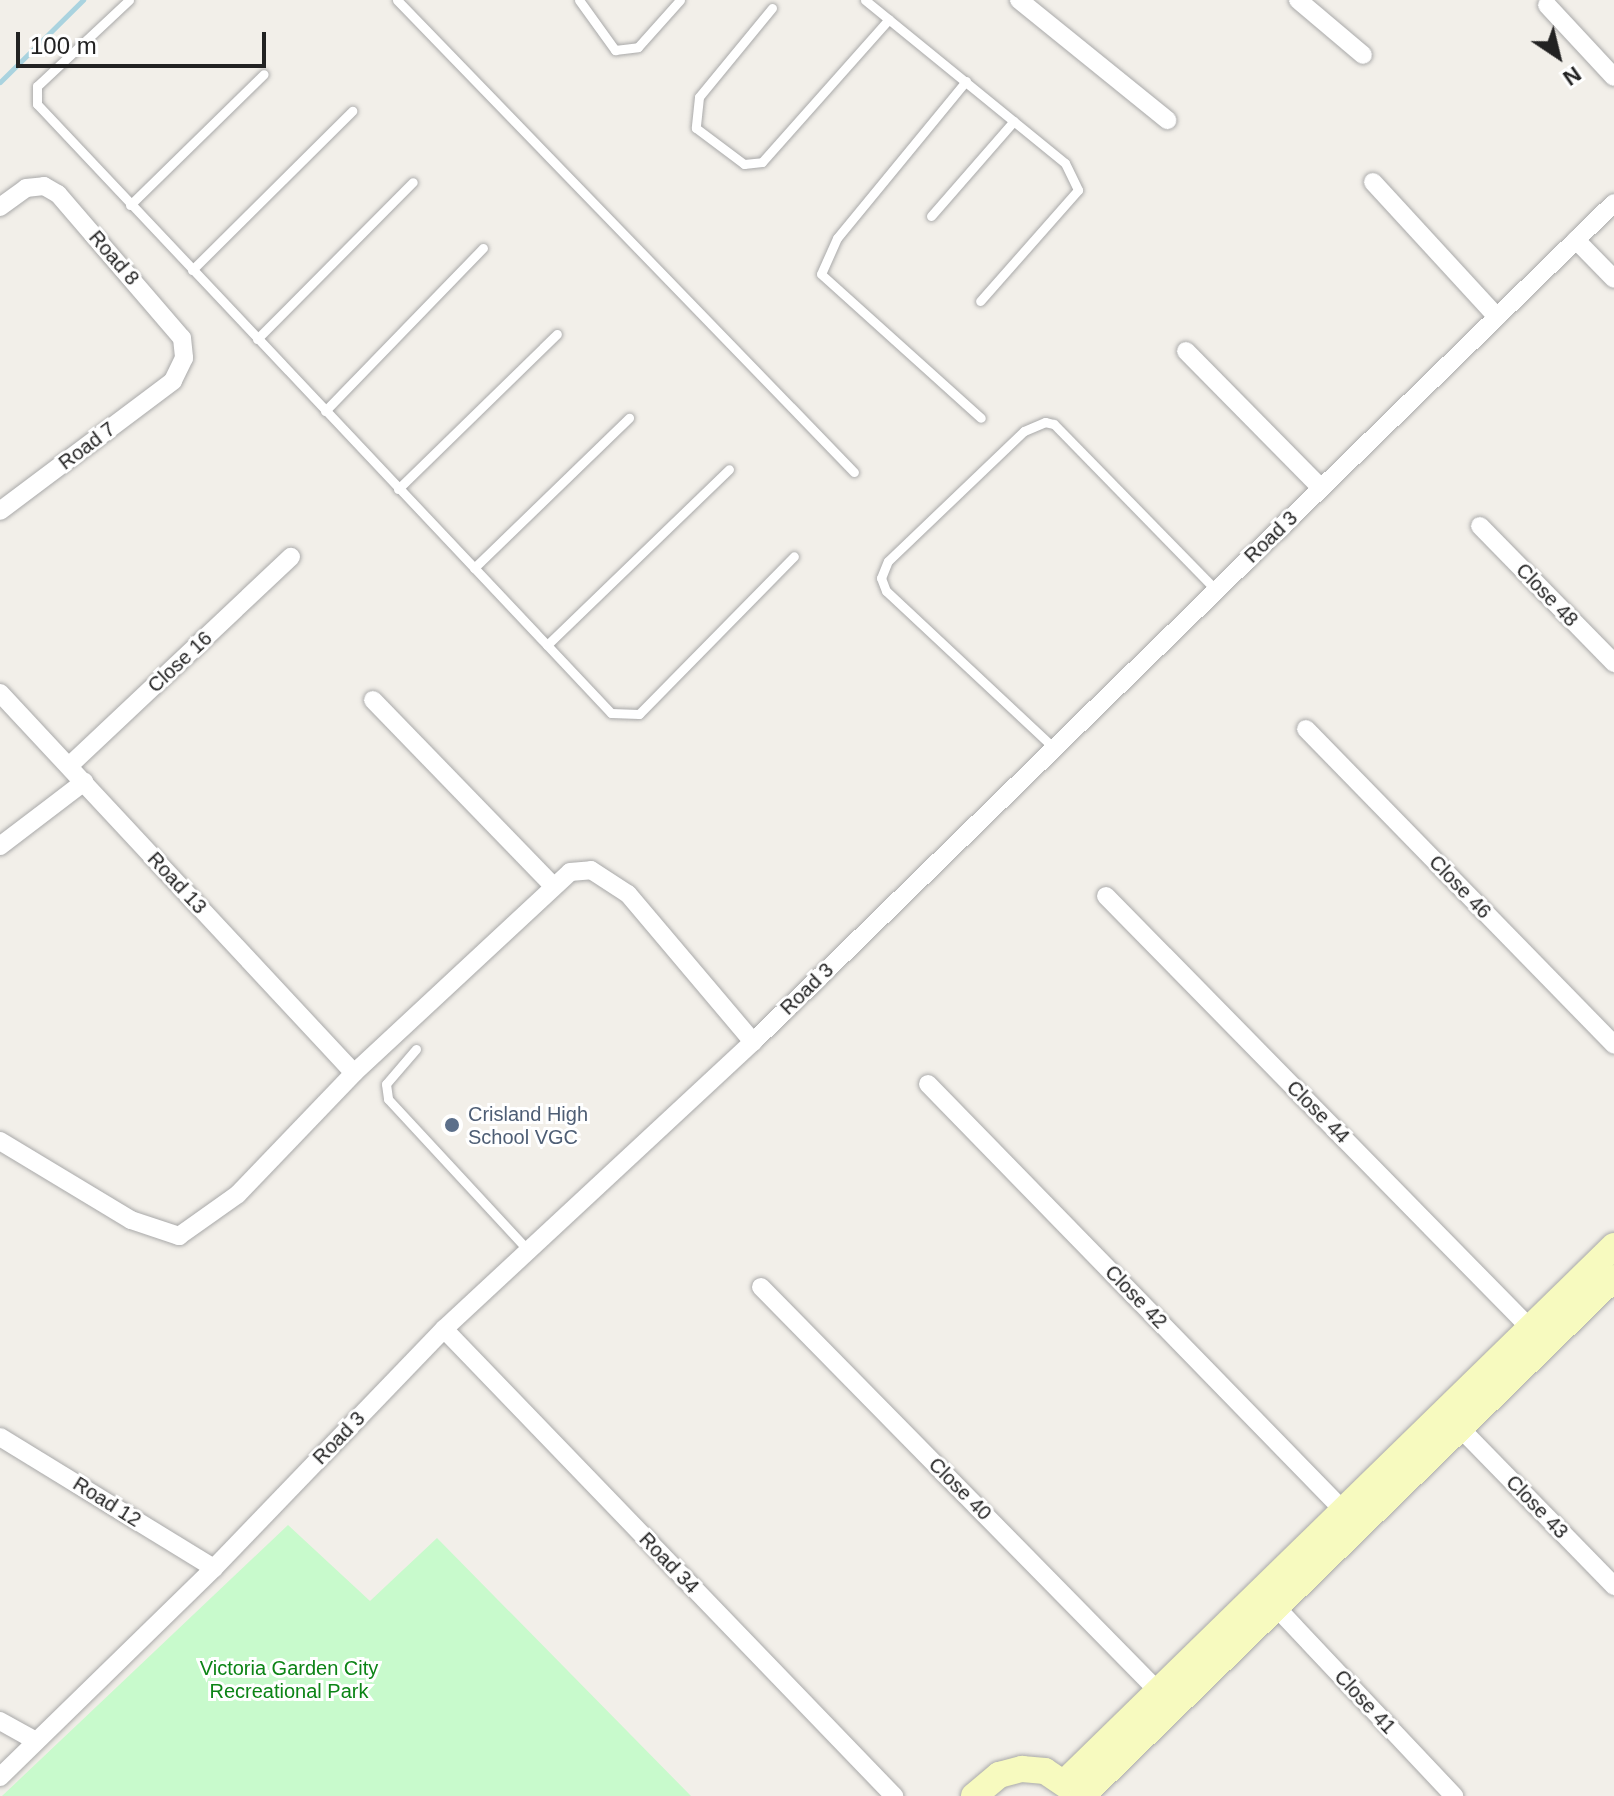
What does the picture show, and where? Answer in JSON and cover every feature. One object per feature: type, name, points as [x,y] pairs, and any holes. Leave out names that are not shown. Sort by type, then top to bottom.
[{"type":"street","points":[[1019,0],[1167,120]]},
{"type":"street","points":[[1298,0],[1363,55]]},
{"type":"street","points":[[1547,5],[1614,77]]},
{"type":"street","points":[[1373,182],[1497,317]]},
{"type":"street","name":"Road 8","points":[[0,207],[26,188],[44,186],[58,194],[182,338],[184,358],[173,381]]},
{"type":"street","name":"Road 3","points":[[0,1777],[214,1568],[444,1329],[753,1042],[1614,203]]},
{"type":"street","points":[[1576,240],[1614,279]]},
{"type":"street","points":[[1186,351],[1321,488]]},
{"type":"street","name":"Road 7","points":[[0,511],[173,381]]},
{"type":"street","name":"Close 48","points":[[1480,526],[1614,663]]},
{"type":"street","name":"Close 16","points":[[69,766],[291,557]]},
{"type":"street","name":"Road 13","points":[[0,693],[354,1073]]},
{"type":"street","points":[[373,700],[552,885]]},
{"type":"street","name":"Close 46","points":[[1306,729],[1614,1045]]},
{"type":"street","points":[[0,846],[84,782]]},
{"type":"street","points":[[0,1141],[131,1220],[179,1236],[238,1194],[354,1073],[552,885],[570,872],[591,870],[628,894],[753,1042]]},
{"type":"street","name":"Close 44","points":[[1106,896],[1530,1328]]},
{"type":"street","name":"Close 42","points":[[928,1084],[1343,1510]]},
{"type":"street","points":[[1076,1791],[1276,1607],[1460,1428],[1530,1328],[1614,1246]]},
{"type":"street","points":[[1076,1791],[1158,1691],[1343,1510],[1504,1369],[1614,1278]]},
{"type":"street","name":"Close 40","points":[[761,1287],[1158,1691]]},
{"type":"street","name":"Road 34","points":[[444,1329],[894,1796]]},
{"type":"street","name":"Close 43","points":[[1460,1428],[1614,1586]]},
{"type":"street","name":"Road 12","points":[[0,1437],[214,1568]]},
{"type":"street","name":"Close 41","points":[[1276,1607],[1454,1796]]},
{"type":"street","points":[[0,1721],[36,1741]]},
{"type":"street","points":[[974,1796],[999,1775],[1022,1769],[1076,1791]]},
{"type":"lane","points":[[129,0],[37,86],[37,104],[611,713],[639,714],[794,556]]},
{"type":"lane","points":[[397,0],[854,472]]},
{"type":"lane","points":[[579,0],[615,50],[638,47],[680,0]]},
{"type":"lane","points":[[865,0],[1065,163],[1078,190],[980,301]]},
{"type":"lane","points":[[772,8],[699,97],[696,128],[744,164],[762,162],[889,19]]},
{"type":"lane","points":[[130,205],[264,74]]},
{"type":"lane","points":[[966,81],[837,238],[821,274],[981,418]]},
{"type":"lane","points":[[192,270],[352,111]]},
{"type":"lane","points":[[931,216],[1014,121]]},
{"type":"lane","points":[[257,339],[413,182]]},
{"type":"lane","points":[[325,411],[483,248]]},
{"type":"lane","points":[[398,489],[557,334]]},
{"type":"lane","points":[[474,568],[629,418]]},
{"type":"lane","points":[[1054,748],[886,591],[883,568],[900,550],[1024,431],[1045,422],[1054,424],[1216,590]]},
{"type":"lane","points":[[547,645],[729,469]]},
{"type":"lane","points":[[416,1049],[386,1084],[388,1099],[529,1251]]},
{"type":"green space","name":"Victoria Garden City Recreational Park","points":[[288,1525],[370,1601],[437,1538],[691,1796],[2,1796]]},
{"type":"waterway","points":[[0,82],[83,0]]},
{"type":"place","name":"Crisland High School VGC","points":[[452,1125]]}]
